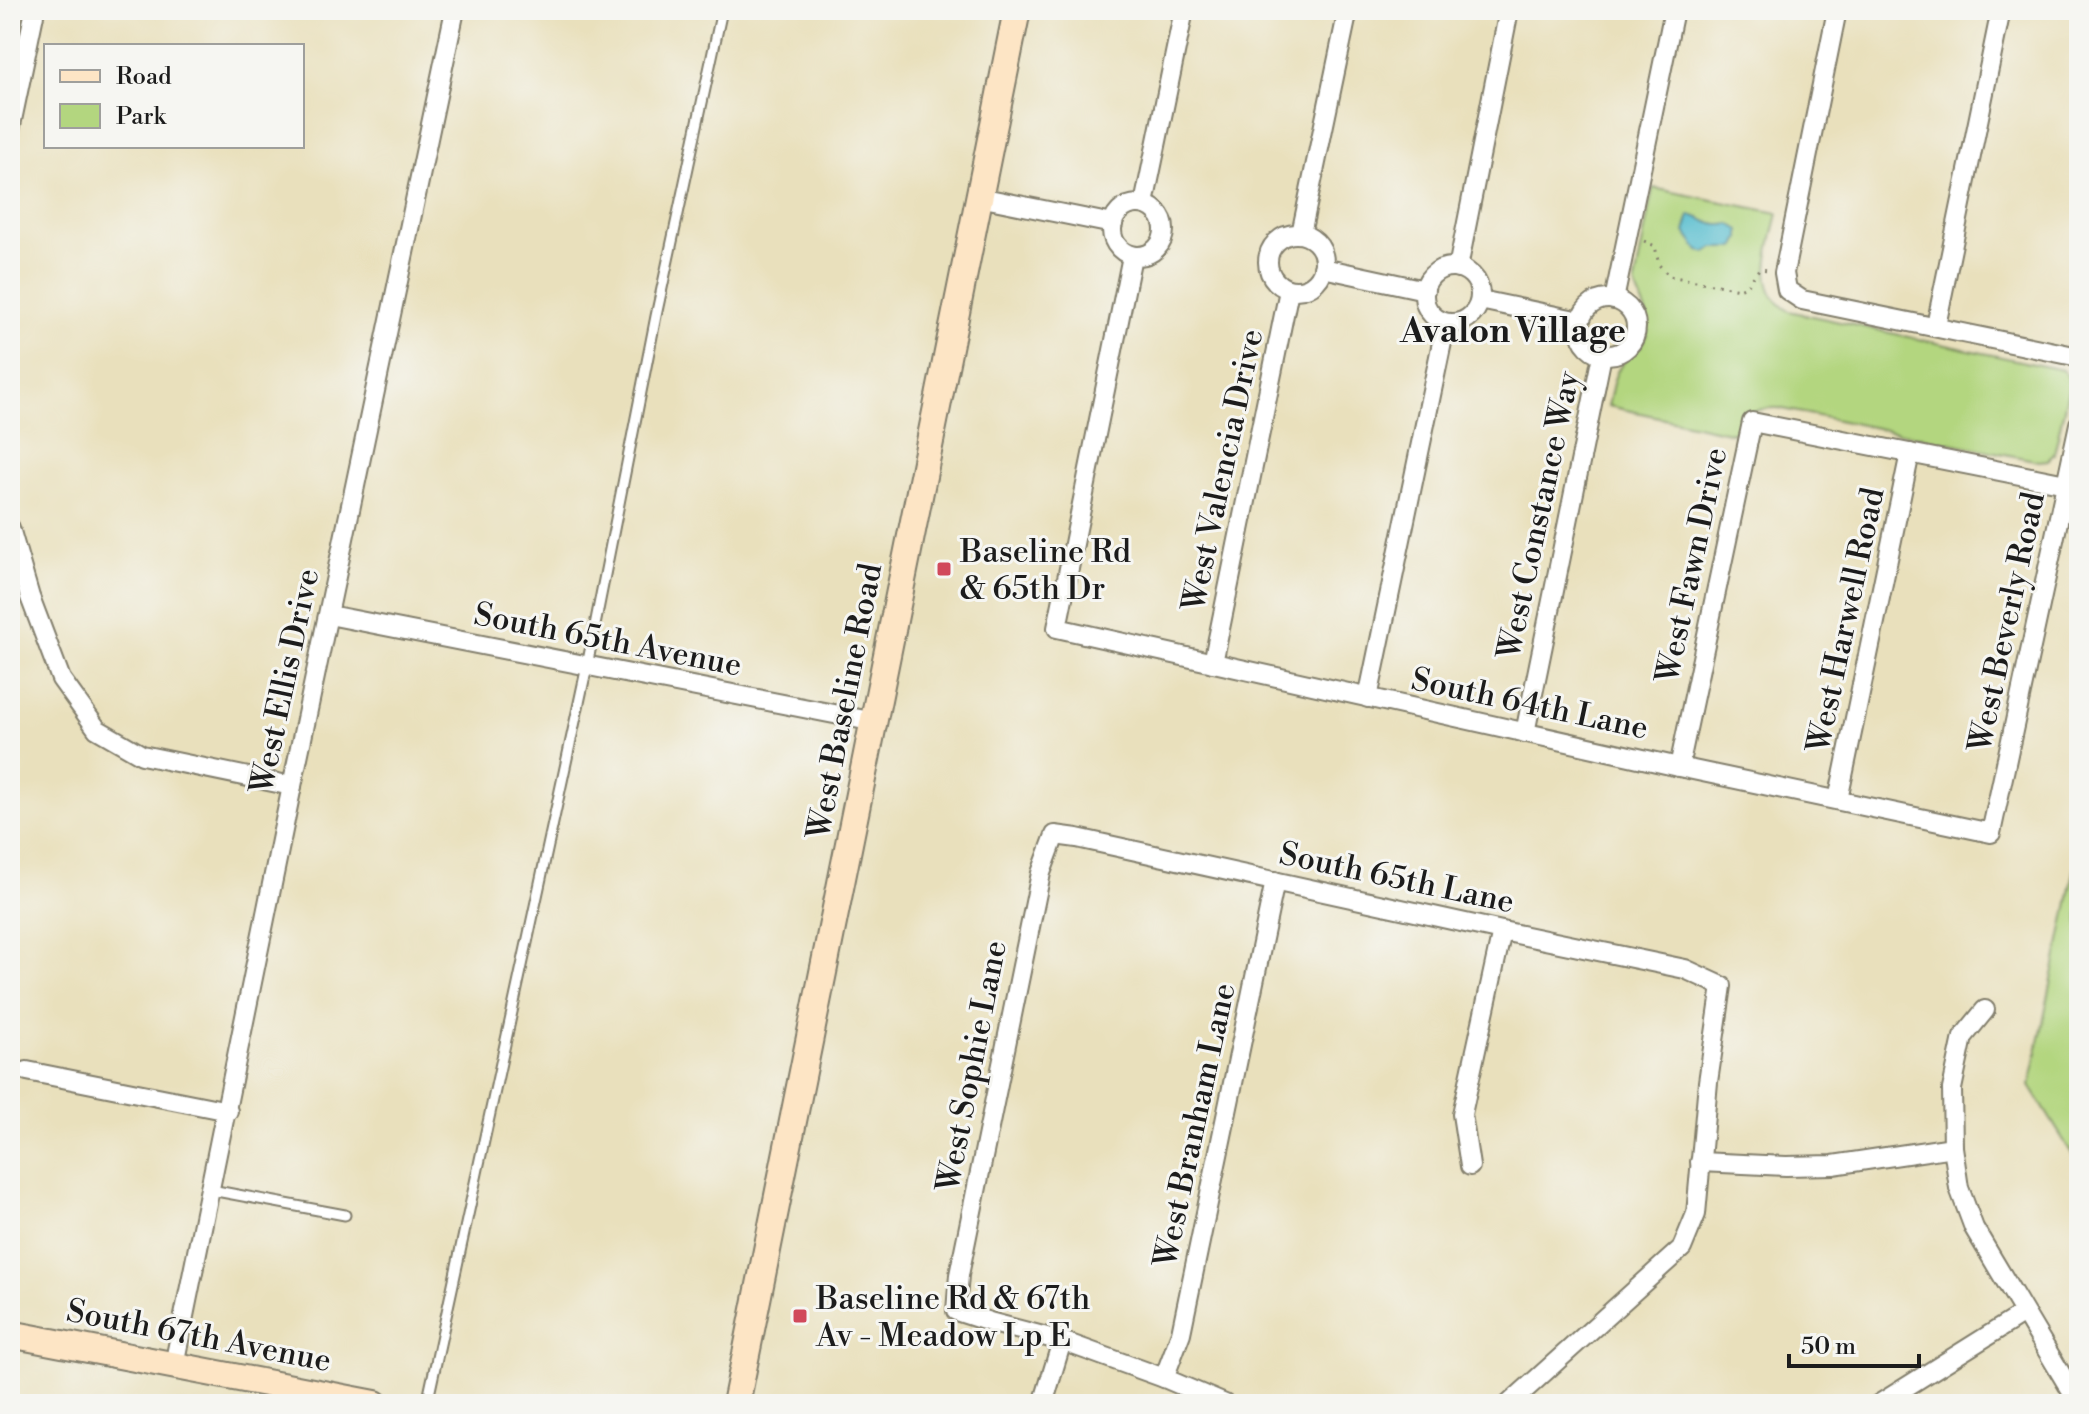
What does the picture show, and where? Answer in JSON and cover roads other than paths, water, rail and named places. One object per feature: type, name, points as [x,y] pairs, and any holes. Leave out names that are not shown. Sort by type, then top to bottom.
[{"type":"main road","name":"West Baseline Road","points":[[736,1404],[1017,10]]},
{"type":"main road","name":"South 67th Avenue","points":[[10,1334],[375,1404]]},
{"type":"street","points":[[10,130],[35,10]]},
{"type":"street","name":"West Ellis Drive","points":[[174,1365],[455,10]]},
{"type":"street","points":[[1144,204],[1184,10]]},
{"type":"street","points":[[1348,10],[1301,234],[1310,237],[1321,250],[1323,268],[1425,290]]},
{"type":"street","points":[[1458,268],[1509,10]]},
{"type":"street","points":[[1480,300],[1580,321],[1589,306],[1605,299],[1614,300],[1674,10]]},
{"type":"street","points":[[1837,10],[1786,281],[1802,300],[2079,357]]},
{"type":"street","points":[[1936,326],[2001,10]]},
{"type":"street","points":[[979,197],[1113,224]]},
{"type":"street","points":[[1144,204],[1162,217],[1163,240],[1147,255],[1132,256],[1118,248],[1114,241],[1113,224],[1124,208],[1144,204]]},
{"type":"street","name":"West Valencia Drive","points":[[1301,234],[1282,237],[1269,252],[1267,261],[1273,279],[1289,290],[1307,288],[1320,276],[1323,268]]},
{"type":"street","name":"South 64th Lane","points":[[1132,256],[1057,628],[1679,767],[1991,833]]},
{"type":"street","points":[[1458,268],[1478,283],[1480,300],[1470,317],[1459,323],[1446,323],[1438,320],[1426,307],[1425,290],[1427,281],[1440,269],[1458,268]]},
{"type":"street","name":"West Valencia Drive","points":[[1213,663],[1289,290]]},
{"type":"street","name":"West Constance Way","points":[[1580,321],[1580,330],[1587,346],[1602,355],[1625,350],[1634,337],[1635,321],[1633,314],[1614,300]]},
{"type":"street","points":[[1368,698],[1446,323]]},
{"type":"street","name":"West Constance Way","points":[[1525,733],[1602,355]]},
{"type":"street","name":"West Fawn Drive","points":[[1679,767],[1752,422],[1910,453]]},
{"type":"street","name":"West Beverly Road","points":[[1991,833],[2079,424]]},
{"type":"street","points":[[1910,453],[2066,484]]},
{"type":"street","name":"West Harwell Road","points":[[1838,800],[1910,453]]},
{"type":"street","points":[[10,528],[30,597],[61,679],[97,729],[142,755],[292,786]]},
{"type":"street","name":"South 65th Avenue","points":[[329,615],[875,722]]},
{"type":"street","name":"South 65th Lane","points":[[1055,835],[1685,969],[1722,986],[1700,1162]]},
{"type":"street","name":"West Sophie Lane","points":[[1055,835],[1041,873],[959,1275],[956,1311],[1062,1341]]},
{"type":"street","name":"West Branham Lane","points":[[1164,1378],[1181,1333],[1275,881]]},
{"type":"street","points":[[1470,1166],[1462,1114],[1502,931]]},
{"type":"street","points":[[1985,1010],[1963,1037],[1952,1089],[1953,1147],[1959,1188],[1974,1228],[2079,1404]]},
{"type":"street","points":[[27,1071],[228,1111]]},
{"type":"street","points":[[1509,1404],[1682,1248],[1696,1214],[1700,1162],[1833,1165],[1953,1147]]},
{"type":"street","points":[[1879,1404],[2024,1313]]},
{"type":"street","points":[[1043,1404],[1062,1341],[1225,1404]]},
{"type":"lane","points":[[427,1404],[587,666],[656,316],[722,10]]},
{"type":"lane","points":[[211,1190],[345,1215]]},
{"type":"water","points":[[1690,215],[1713,224],[1730,224],[1740,230],[1735,248],[1714,248],[1707,253],[1699,251],[1685,232]]},
{"type":"place","name":"Baseline Rd & 65th Dr","points":[[944,569]]},
{"type":"place","name":"Baseline Rd & 67th Av - Meadow Lp E","points":[[800,1316]]},
{"type":"district","name":"Avalon Village","points":[[1513,330]]}]
